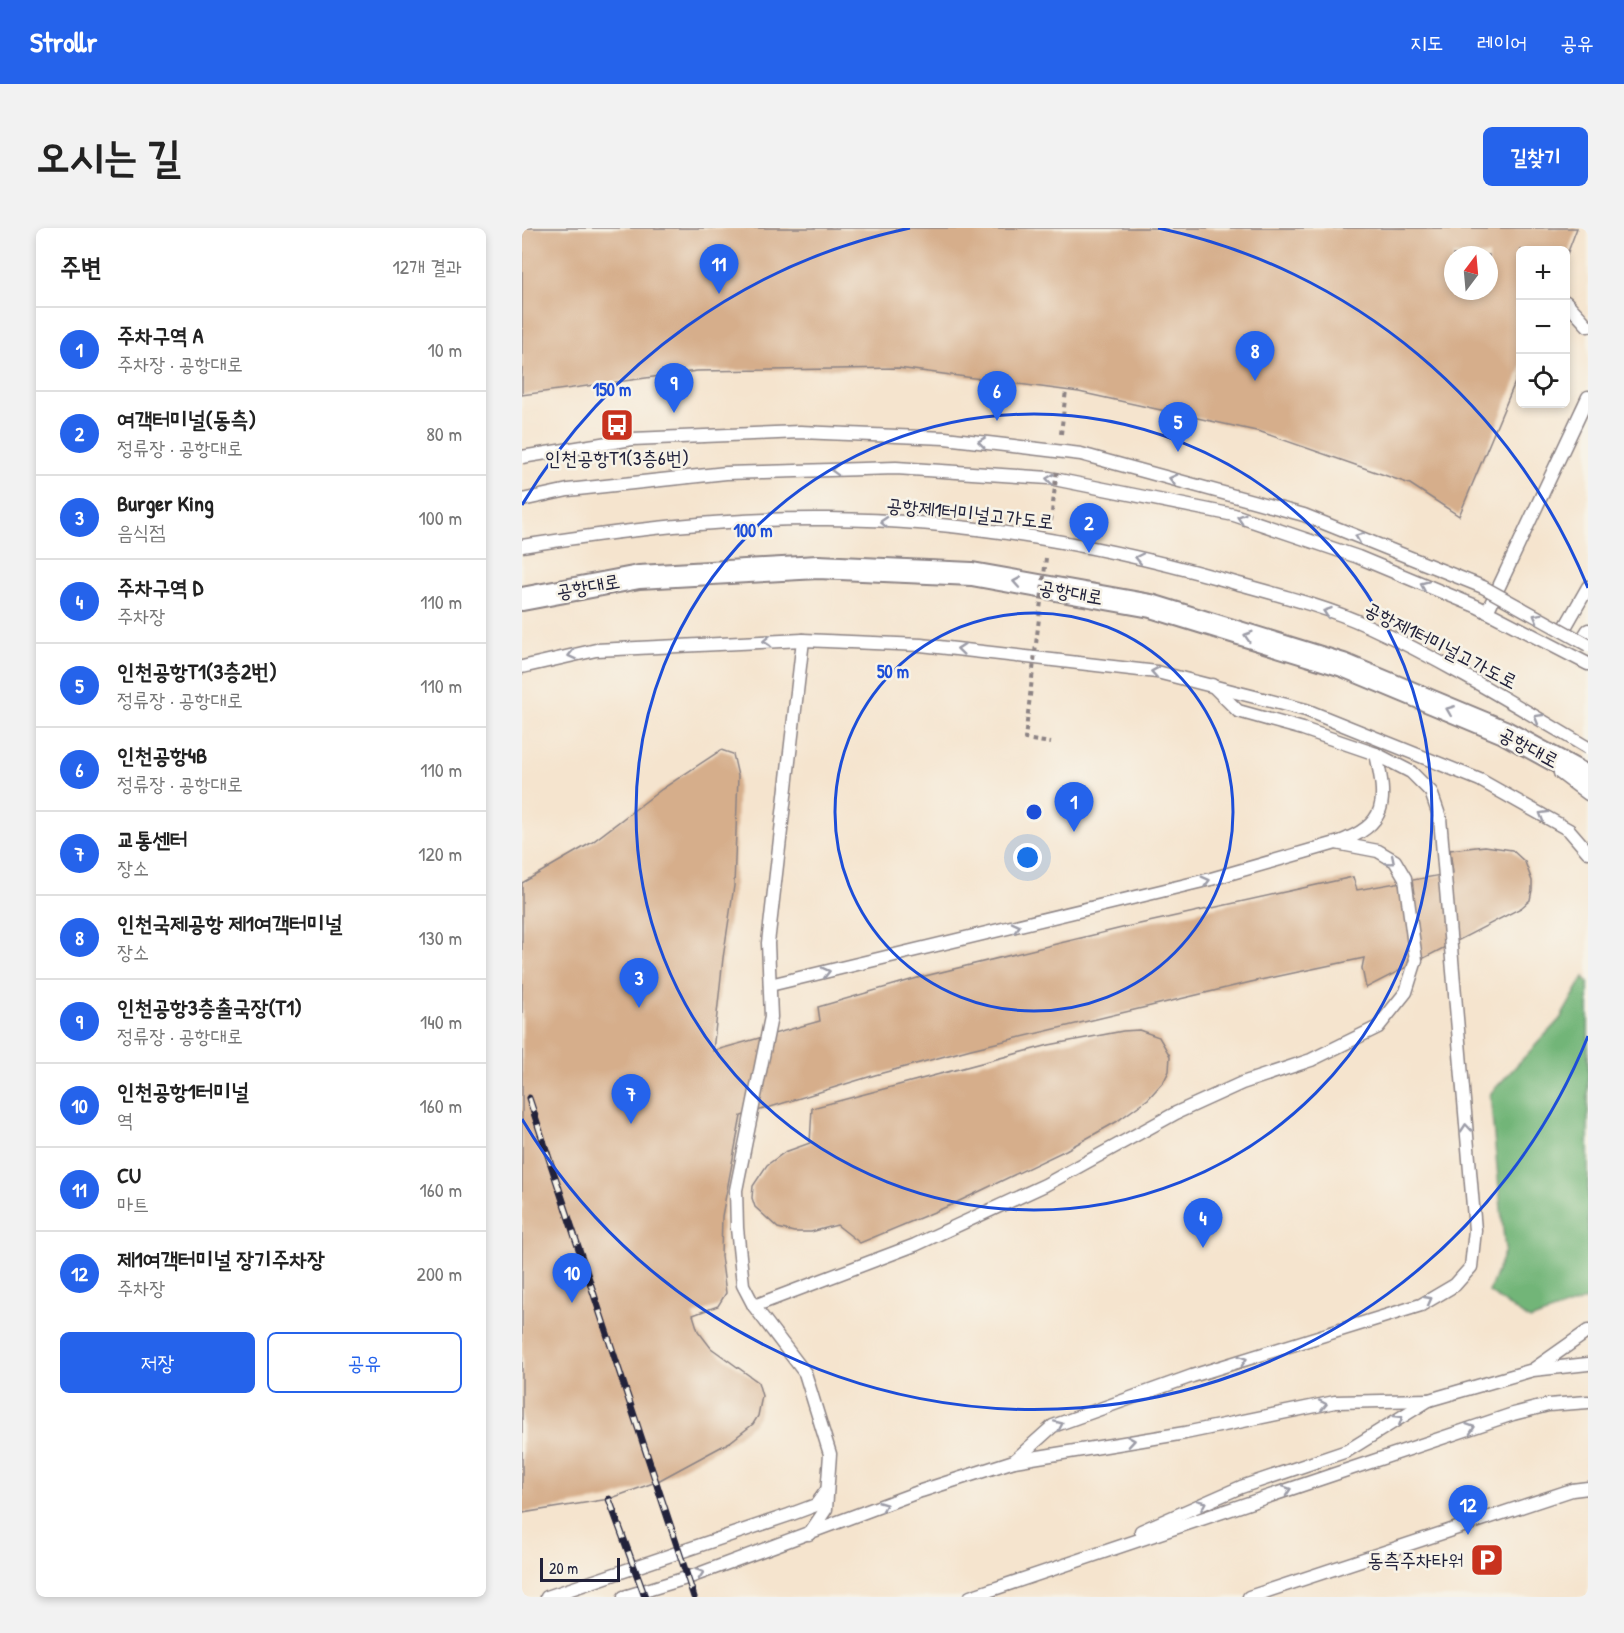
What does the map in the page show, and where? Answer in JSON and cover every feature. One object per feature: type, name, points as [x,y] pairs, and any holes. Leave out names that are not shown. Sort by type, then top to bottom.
[{"type":"street","name":"공항대로","points":[[522,598],[639,577],[806,567],[972,574],[1151,606],[1343,665],[1504,732],[1588,778]]},
{"type":"lane","points":[[1570,306],[1588,326]]},
{"type":"lane","points":[[1487,612],[1588,397]]},
{"type":"lane","points":[[522,458],[632,439],[800,432],[945,438],[1081,454],[1304,515],[1483,587],[1585,643],[1588,630]]},
{"type":"lane","points":[[522,500],[568,490],[726,473],[896,468],[1049,478],[1234,515],[1358,557],[1487,612],[1588,664]]},
{"type":"lane","name":"공항제1터미널고가도로","points":[[522,546],[651,527],[828,519],[937,526],[1067,543],[1176,566],[1267,592],[1367,625],[1513,704],[1588,748]]},
{"type":"lane","points":[[1563,631],[1588,587]]},
{"type":"lane","points":[[803,640],[768,943],[771,1017],[736,1190],[742,1285],[754,1306],[805,1373],[830,1454],[826,1509],[809,1534]]},
{"type":"lane","points":[[522,667],[596,650],[803,640],[921,645],[1157,672],[1306,710],[1480,780],[1569,830],[1588,852]]},
{"type":"lane","points":[[1014,1461],[1053,1426],[1192,1376],[1421,1305],[1455,1285],[1471,1267],[1475,1230],[1440,818],[1431,792],[1411,772],[1376,754],[1303,729],[1238,711],[1212,685]]},
{"type":"lane","points":[[1504,732],[1588,794]]},
{"type":"lane","points":[[770,985],[1146,896],[1355,836],[1371,825],[1382,807],[1383,783],[1376,754]]},
{"type":"lane","points":[[754,1306],[915,1245],[1046,1185],[1176,1113],[1242,1083],[1311,1060],[1378,1027],[1406,992],[1416,960],[1405,878],[1395,861],[1378,851],[1336,843]]},
{"type":"lane","points":[[1533,1370],[1588,1331]]},
{"type":"lane","points":[[1072,1562],[1241,1487],[1347,1451],[1429,1401],[1533,1370],[1588,1364]]},
{"type":"lane","points":[[624,1597],[693,1576],[921,1491],[1014,1461],[1185,1432],[1335,1402],[1429,1401]]},
{"type":"lane","points":[[970,1597],[1513,1414],[1548,1405],[1588,1402]]},
{"type":"lane","points":[[1249,1597],[1572,1490],[1588,1488]]},
{"type":"lane","points":[[547,1597],[816,1505],[826,1490]]},
{"type":"path","points":[[1061,437],[1066,390]]},
{"type":"path","points":[[1050,530],[1058,460]]},
{"type":"path","points":[[1047,553],[1024,740],[1051,743]]},
{"type":"green space","points":[[1584,977],[1588,983],[1588,1299],[1530,1320],[1489,1292],[1505,1250],[1490,1094],[1560,1019]]},
{"type":"building","points":[[522,228],[1577,228],[1570,246],[1516,246],[1516,380],[1459,516],[1410,484],[1261,432],[1079,392],[898,368],[697,371],[522,395]]},
{"type":"building","points":[[721,750],[733,754],[738,776],[734,886],[723,958],[713,1051],[820,1021],[818,1007],[921,977],[1126,927],[1353,877],[1357,890],[1453,873],[1450,850],[1485,846],[1512,850],[1525,862],[1532,881],[1532,890],[1530,900],[1521,908],[1366,988],[1362,968],[1364,958],[1251,982],[971,1049],[875,1075],[741,1116],[722,1216],[721,1256],[726,1293],[718,1306],[693,1315],[698,1331],[711,1348],[758,1382],[762,1396],[758,1416],[753,1424],[730,1442],[656,1482],[609,1499],[522,1513],[522,883],[591,843],[662,789]]},
{"type":"building","points":[[1139,1030],[1159,1037],[1170,1056],[1169,1071],[1164,1081],[1148,1099],[1116,1122],[1066,1150],[951,1205],[860,1243],[837,1225],[811,1232],[794,1232],[778,1228],[755,1207],[752,1198],[753,1186],[767,1165],[785,1152],[810,1143],[812,1108],[1049,1045]]},
{"type":"railway","points":[[529,1098],[694,1597]]},
{"type":"railway","points":[[609,1499],[645,1597]]},
{"type":"place","name":"CU","points":[[719,294]]},
{"type":"place","name":"인천국제공항 제1여객터미널","points":[[1255,381]]},
{"type":"place","name":"인천공항3층출국장(T1)","points":[[674,413]]},
{"type":"place","name":"인천공항4B","points":[[997,421]]},
{"type":"place","name":"인천공항T1(3층6번)","points":[[617,425]]},
{"type":"place","name":"인천공항T1(3층2번)","points":[[1178,452]]},
{"type":"place","name":"여객터미널(동측)","points":[[1089,553]]},
{"type":"place","name":"주차구역 A","points":[[1074,832]]},
{"type":"place","name":"Burger King","points":[[639,1008]]},
{"type":"place","name":"교통센터","points":[[631,1124]]},
{"type":"place","name":"주차구역 D","points":[[1203,1248]]},
{"type":"place","name":"인천공항1터미널","points":[[572,1303]]},
{"type":"place","name":"제1여객터미널 장기주차장","points":[[1468,1535]]},
{"type":"place","name":"동측주차타워","points":[[1487,1560]]}]
